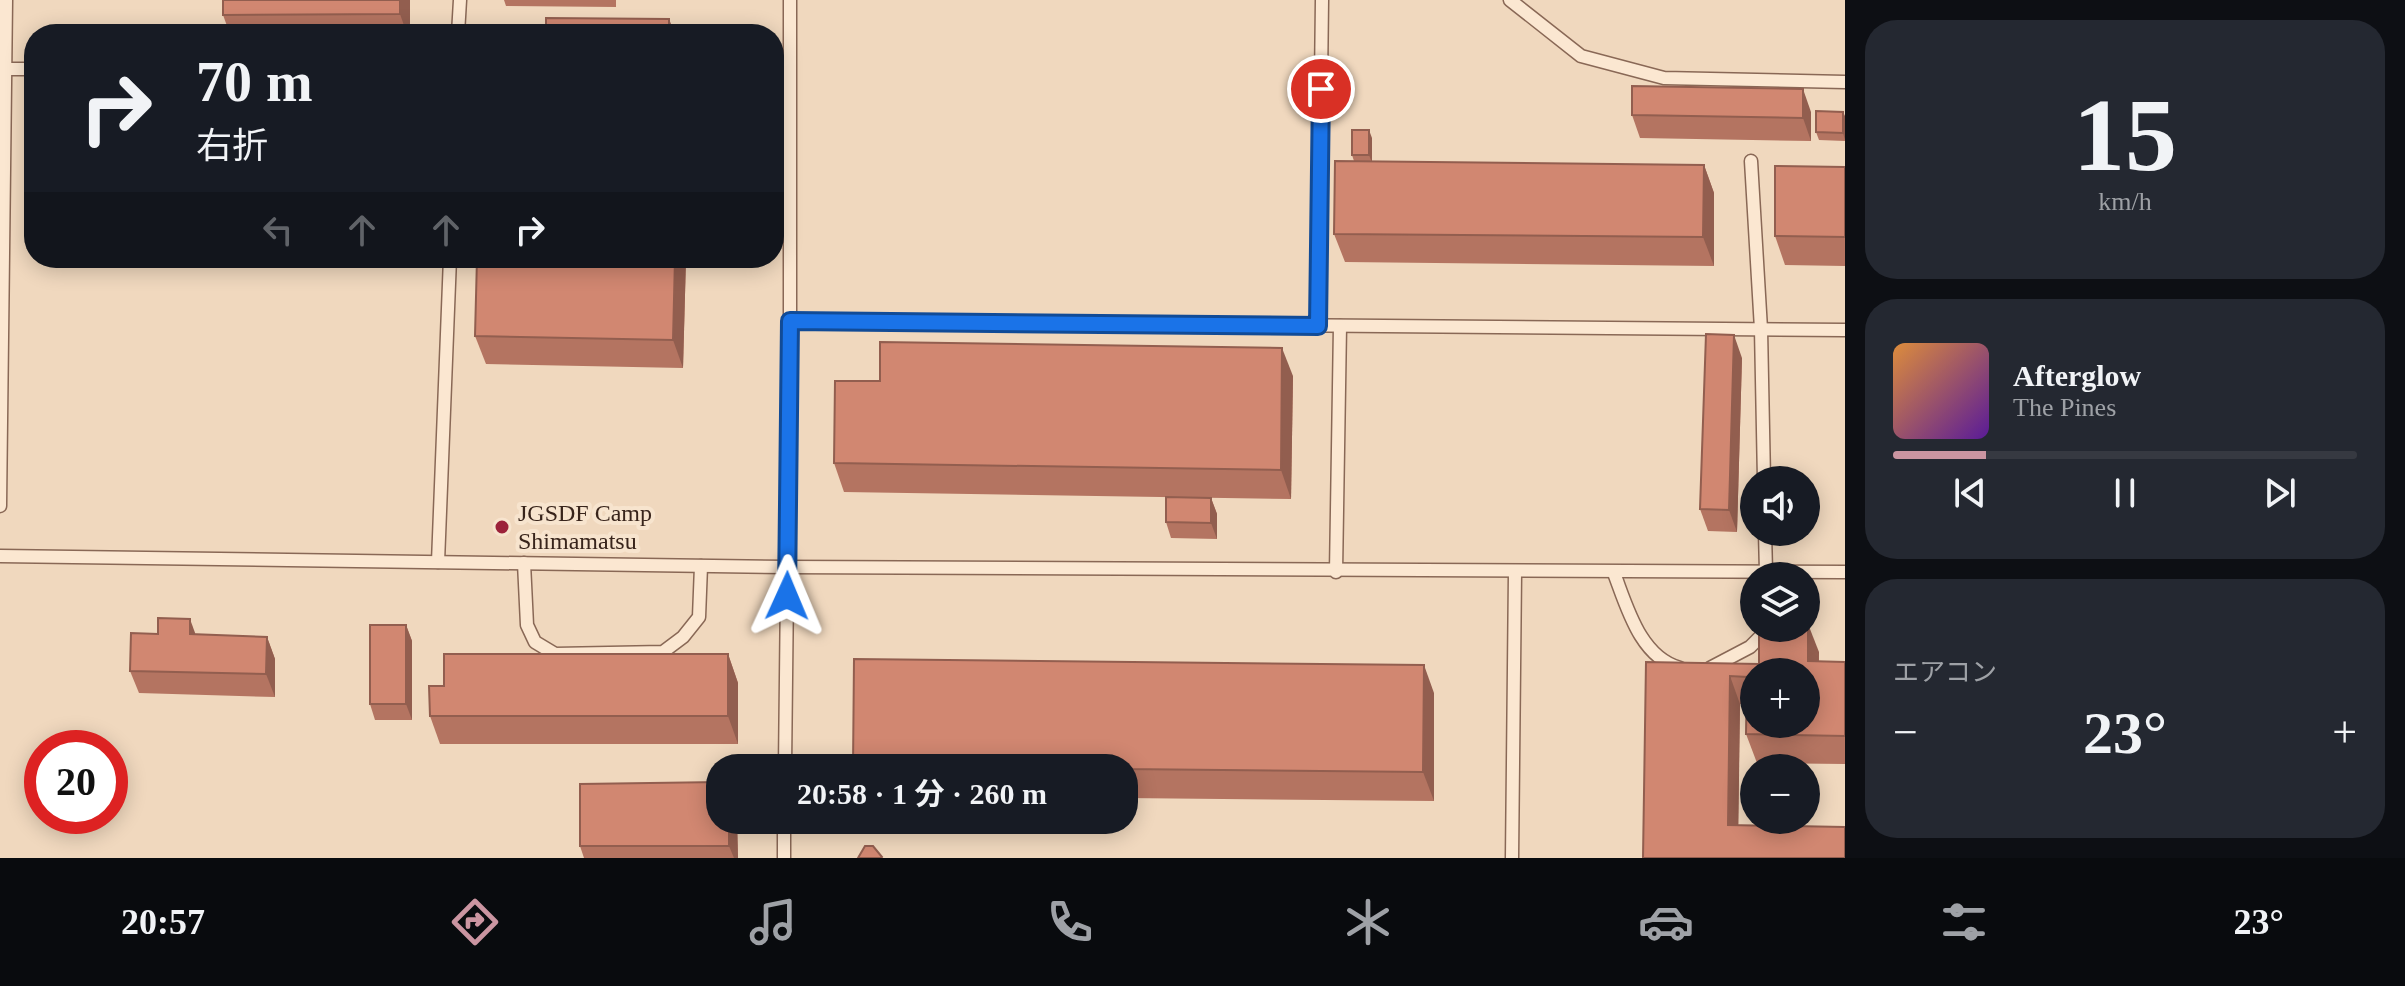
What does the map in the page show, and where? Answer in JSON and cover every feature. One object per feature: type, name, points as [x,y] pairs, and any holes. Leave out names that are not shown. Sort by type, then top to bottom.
[{"type":"lane","points":[[0,506],[6,0]]},
{"type":"lane","points":[[459,24],[460,0]]},
{"type":"lane","points":[[785,754],[790,0]]},
{"type":"lane","points":[[1318,326],[1322,0]]},
{"type":"lane","points":[[1510,0],[1581,56],[1664,78],[1845,82]]},
{"type":"lane","points":[[5,69],[24,69]]},
{"type":"lane","points":[[784,127],[790,127]]},
{"type":"lane","points":[[1751,161],[1761,329],[1764,466]]},
{"type":"lane","points":[[438,562],[450,268]]},
{"type":"lane","points":[[790,321],[1845,330]]},
{"type":"lane","points":[[1336,572],[1340,326]]},
{"type":"lane","points":[[0,556],[787,567],[1740,572]]},
{"type":"lane","points":[[524,563],[527,625],[535,642],[555,654],[663,652],[683,637],[699,617],[701,566]]},
{"type":"lane","points":[[1820,573],[1845,572]]},
{"type":"lane","points":[[1512,858],[1515,573]]},
{"type":"lane","points":[[1614,573],[1634,625],[1653,652],[1675,667],[1700,671],[1725,663],[1751,642]]},
{"type":"lane","points":[[784,834],[784,858]]},
{"type":"building","points":[[223,0],[400,0],[400,14],[223,15]]},
{"type":"building","points":[[546,18],[669,19],[669,24],[546,24]]},
{"type":"building","points":[[1632,86],[1803,89],[1803,118],[1632,115]]},
{"type":"building","points":[[1816,111],[1843,112],[1843,133],[1816,132]]},
{"type":"building","points":[[1352,130],[1369,130],[1369,155],[1352,155]]},
{"type":"building","points":[[1335,161],[1704,165],[1703,237],[1334,234]]},
{"type":"building","points":[[1775,166],[1845,167],[1845,237],[1775,236]]},
{"type":"building","points":[[477,268],[675,268],[673,340],[475,336]]},
{"type":"building","points":[[1706,334],[1734,335],[1729,510],[1700,509]]},
{"type":"building","points":[[880,342],[1282,348],[1281,470],[834,463],[835,381],[880,381]]},
{"type":"building","points":[[1166,497],[1211,498],[1211,523],[1166,522]]},
{"type":"building","points":[[158,618],[190,619],[190,634],[267,637],[266,674],[130,671],[131,633],[158,634]]},
{"type":"building","points":[[370,625],[406,625],[406,704],[370,704]]},
{"type":"building","points":[[1759,642],[1808,642],[1808,658],[1759,658]]},
{"type":"building","points":[[444,654],[728,654],[728,716],[430,716],[429,686],[444,686]]},
{"type":"building","points":[[854,659],[1424,665],[1423,772],[1138,769],[1138,754],[853,754]]},
{"type":"building","points":[[1820,661],[1845,662],[1845,736],[1820,735]]},
{"type":"building","points":[[1646,662],[1740,664],[1740,677],[1730,676],[1728,825],[1740,825],[1740,834],[1820,834],[1820,827],[1845,827],[1845,858],[1643,858]]},
{"type":"building","points":[[706,782],[706,834],[729,834],[729,846],[580,846],[580,784]]},
{"type":"building","points":[[865,846],[873,846],[882,857],[858,858]]},
{"type":"place","name":"JGSDF Camp Shimamatsu","points":[[502,527]]},
{"type":"route","points":[[787,596],[790,321],[1318,326],[1321,89]]}]
